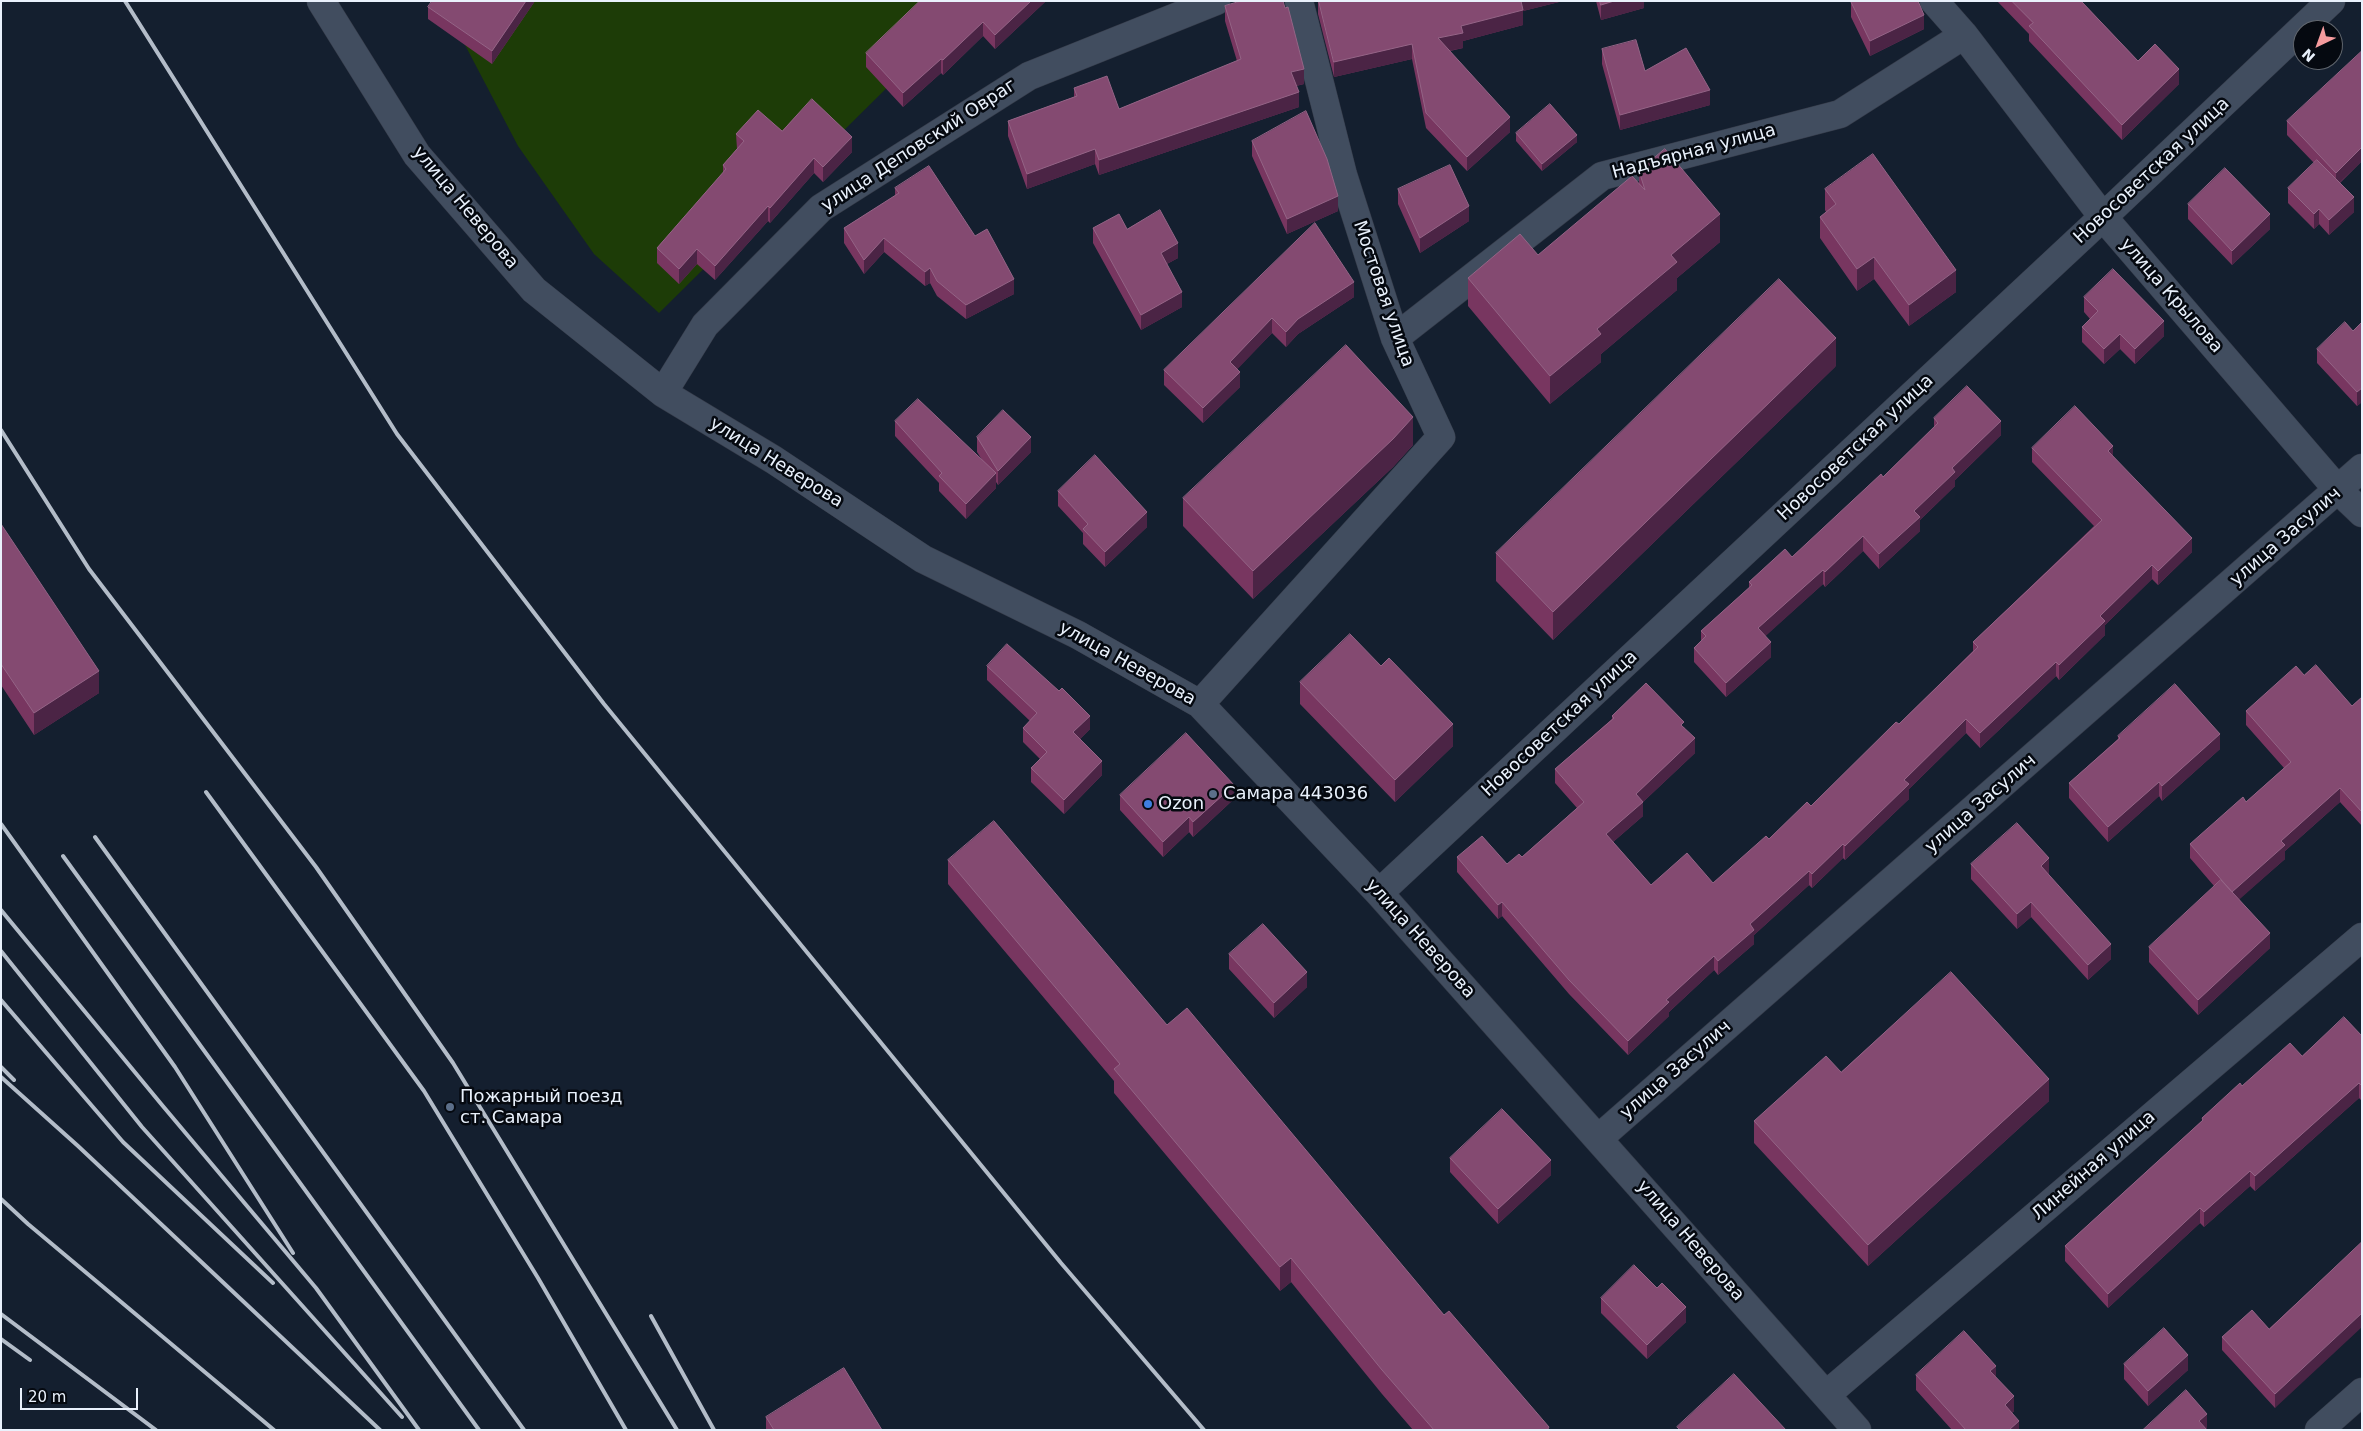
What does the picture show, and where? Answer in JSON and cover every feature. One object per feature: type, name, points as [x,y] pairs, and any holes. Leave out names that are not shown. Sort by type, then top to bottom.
[{"type":"street","name":"улица Неверова","points":[[321,1],[417,155],[534,290],[663,393],[774,460],[923,558],[1078,635],[1200,704],[1379,893],[1857,1430]]},
{"type":"street","name":"улица Деповский Овраг","points":[[663,393],[705,325],[821,208],[1029,76],[1216,1]]},
{"type":"street","name":"Мостовая улица","points":[[1200,704],[1441,438],[1395,338],[1343,175],[1299,1]]},
{"type":"street","name":"улица Крылова","points":[[1934,1],[1964,35],[2104,217],[2338,490],[2362,513]]},
{"type":"street","name":"Новосоветская улица","points":[[1379,893],[2104,217],[2331,1]]},
{"type":"street","name":"Надъярная улица","points":[[1395,338],[1602,176],[1840,114],[1964,35]]},
{"type":"street","name":"улица Засулич","points":[[1599,1138],[2362,468]]},
{"type":"street","name":"Линейная улица","points":[[1826,1395],[2362,937]]},
{"type":"street","points":[[2319,1430],[2362,1392]]},
{"type":"green space","points":[[442,1],[1013,1],[912,63],[659,313],[594,254],[518,146]]},
{"type":"building","points":[[432,1],[526,1],[492,51],[428,7]]},
{"type":"building","points":[[920,1],[1031,1],[995,35],[983,22],[943,60],[941,59],[903,93],[866,53]]},
{"type":"building","points":[[1241,1],[1283,1],[1285,8],[1288,7],[1304,69],[1291,72],[1299,92],[1099,160],[1095,149],[1027,174],[1008,121],[1077,96],[1074,88],[1107,76],[1119,109],[1241,59],[1225,6]]},
{"type":"building","points":[[1319,1],[1521,1],[1523,10],[1461,26],[1463,33],[1438,38],[1510,117],[1467,157],[1426,113],[1412,44],[1334,62]]},
{"type":"building","points":[[1600,1],[1614,1],[1601,5]]},
{"type":"building","points":[[1918,1],[1924,15],[1870,41],[1851,2]]},
{"type":"building","points":[[2012,1],[2081,1],[2138,61],[2155,44],[2179,69],[2122,125],[2029,26],[2033,23]]},
{"type":"building","points":[[1636,40],[1645,71],[1686,48],[1710,90],[1620,115],[1602,49]]},
{"type":"building","points":[[2362,51],[2362,147],[2336,173],[2287,121]]},
{"type":"building","points":[[812,99],[852,137],[823,167],[814,158],[715,266],[697,249],[679,269],[657,248],[726,169],[723,165],[744,141],[736,134],[758,110],[782,131]]},
{"type":"building","points":[[1550,104],[1577,135],[1542,164],[1516,133]]},
{"type":"building","points":[[1306,111],[1327,159],[1338,196],[1287,219],[1252,141]]},
{"type":"building","points":[[1665,149],[1720,214],[1671,255],[1677,262],[1597,329],[1601,334],[1550,376],[1468,278],[1520,234],[1538,255],[1632,176],[1645,190],[1639,171]]},
{"type":"building","points":[[1873,154],[1956,270],[1909,305],[1874,257],[1857,269],[1820,217],[1836,204],[1825,189]]},
{"type":"building","points":[[2317,160],[2354,197],[2329,220],[2319,209],[2314,214],[2288,188]]},
{"type":"building","points":[[1450,165],[1469,206],[1420,238],[1398,189]]},
{"type":"building","points":[[929,166],[975,236],[987,229],[1014,279],[966,305],[937,281],[930,268],[925,272],[884,238],[864,260],[844,228],[899,193],[895,188]]},
{"type":"building","points":[[2225,168],[2270,214],[2232,251],[2188,204]]},
{"type":"building","points":[[1160,210],[1178,243],[1161,253],[1182,292],[1141,315],[1093,228],[1119,214],[1127,229]]},
{"type":"building","points":[[1315,223],[1354,282],[1298,319],[1286,332],[1272,318],[1230,362],[1240,372],[1203,408],[1164,370]]},
{"type":"building","points":[[2113,269],[2164,321],[2135,349],[2120,334],[2104,349],[2082,327],[2098,311],[2084,297]]},
{"type":"building","points":[[1779,279],[1836,338],[1553,612],[1496,553]]},
{"type":"building","points":[[2345,322],[2353,331],[2362,322],[2362,388],[2357,392],[2317,349]]},
{"type":"building","points":[[1346,345],[1413,417],[1393,439],[1253,571],[1183,498]]},
{"type":"building","points":[[1967,386],[2001,421],[1952,468],[1955,472],[1914,511],[1920,517],[1879,554],[1863,536],[1825,572],[1823,570],[1758,628],[1771,642],[1726,683],[1694,648],[1706,636],[1701,631],[1752,585],[1749,582],[1785,549],[1792,557],[1881,474],[1883,477],[1938,423],[1934,418]]},
{"type":"building","points":[[918,399],[996,473],[966,504],[939,476],[942,473],[895,421]]},
{"type":"building","points":[[2075,406],[2113,446],[2108,451],[2192,538],[2158,571],[2152,565],[2100,616],[2105,621],[2059,665],[2056,662],[1980,733],[1966,719],[1904,780],[1909,784],[1845,846],[1843,844],[1812,874],[1809,871],[1750,924],[1754,930],[1718,961],[1714,956],[1666,1000],[1669,1002],[1628,1041],[1569,980],[1502,902],[1498,905],[1457,857],[1482,836],[1507,864],[1519,854],[1522,857],[1584,802],[1555,769],[1614,718],[1612,716],[1646,683],[1684,722],[1681,725],[1695,738],[1636,794],[1643,802],[1606,834],[1651,885],[1687,853],[1713,883],[1766,836],[1769,839],[1807,802],[1811,806],[1896,722],[1899,724],[1978,647],[1973,642],[2102,520],[2032,448]]},
{"type":"building","points":[[1003,410],[1031,437],[998,471],[977,437]]},
{"type":"building","points":[[1095,455],[1147,512],[1105,552],[1083,529],[1088,524],[1058,491]]},
{"type":"building","points":[[1,524],[99,671],[34,713],[1,664]]},
{"type":"building","points":[[1350,634],[1381,666],[1389,658],[1453,724],[1395,780],[1300,682]]},
{"type":"building","points":[[1007,644],[1059,691],[1062,688],[1090,716],[1073,732],[1102,761],[1064,800],[1031,768],[1047,752],[1023,728],[1037,713],[987,666]]},
{"type":"building","points":[[2316,665],[2352,706],[2362,697],[2362,812],[2340,788],[2281,841],[2285,845],[2232,892],[2190,844],[2243,797],[2246,802],[2291,762],[2246,711],[2296,666],[2304,675]]},
{"type":"building","points":[[2175,684],[2220,734],[2162,786],[2159,782],[2108,827],[2069,783],[2120,738],[2118,736]]},
{"type":"building","points":[[1186,733],[1234,785],[1193,822],[1189,817],[1163,842],[1120,795]]},
{"type":"building","points":[[994,821],[1167,1025],[1187,1008],[1444,1315],[1449,1311],[1549,1427],[1549,1430],[1434,1430],[1382,1370],[1291,1258],[1280,1267],[1114,1069],[1120,1064],[948,860]]},
{"type":"building","points":[[2017,823],[2049,858],[2041,866],[2111,944],[2088,965],[2031,902],[2017,914],[1971,864]]},
{"type":"building","points":[[2221,880],[2270,933],[2198,1000],[2149,947]]},
{"type":"building","points":[[1263,924],[1307,972],[1274,1003],[1229,954]]},
{"type":"building","points":[[1951,972],[2049,1079],[1868,1245],[1754,1121],[1826,1056],[1841,1072]]},
{"type":"building","points":[[2344,1017],[2362,1036],[2362,1086],[2359,1083],[2255,1176],[2250,1171],[2204,1212],[2200,1208],[2108,1294],[2065,1246],[2203,1120],[2202,1118],[2240,1083],[2242,1086],[2290,1043],[2302,1056]]},
{"type":"building","points":[[1502,1109],[1551,1160],[1498,1209],[1450,1158]]},
{"type":"building","points":[[2362,1242],[2362,1313],[2275,1394],[2222,1337],[2252,1310],[2269,1329]]},
{"type":"building","points":[[1634,1265],[1657,1288],[1662,1283],[1686,1307],[1647,1345],[1601,1298]]},
{"type":"building","points":[[2164,1328],[2188,1355],[2148,1391],[2124,1364]]},
{"type":"building","points":[[1964,1331],[1996,1366],[1990,1371],[2014,1396],[2005,1405],[2019,1421],[2009,1430],[1966,1430],[1916,1375]]},
{"type":"building","points":[[844,1368],[882,1430],[774,1430],[766,1417]]},
{"type":"building","points":[[1734,1374],[1786,1430],[1680,1430],[1677,1427]]},
{"type":"building","points":[[2186,1390],[2207,1414],[2199,1421],[2207,1430],[2143,1430]]},
{"type":"railway","points":[[125,1],[397,434],[604,704],[1061,1263],[1204,1430]]},
{"type":"railway","points":[[1,430],[89,569],[316,867],[453,1063],[677,1430]]},
{"type":"railway","points":[[206,792],[424,1091],[538,1278],[626,1430]]},
{"type":"railway","points":[[1,824],[175,1067],[293,1253]]},
{"type":"railway","points":[[95,837],[524,1430]]},
{"type":"railway","points":[[63,856],[479,1430]]},
{"type":"railway","points":[[1,910],[316,1288],[419,1430]]},
{"type":"railway","points":[[1,951],[142,1127],[402,1417]]},
{"type":"railway","points":[[1,1000],[123,1142],[273,1283]]},
{"type":"railway","points":[[1,1067],[14,1080]]},
{"type":"railway","points":[[1,1077],[78,1146],[380,1430]]},
{"type":"railway","points":[[1,1199],[28,1224],[274,1430]]},
{"type":"railway","points":[[1,1314],[156,1430]]},
{"type":"railway","points":[[651,1316],[714,1430]]},
{"type":"railway","points":[[1,1339],[30,1360]]},
{"type":"place","name":"Самара 443036","points":[[1213,794]]},
{"type":"place","name":"Ozon","points":[[1148,804]]},
{"type":"place","name":"Пожарный поезд ст. Самара","points":[[450,1107]]}]
